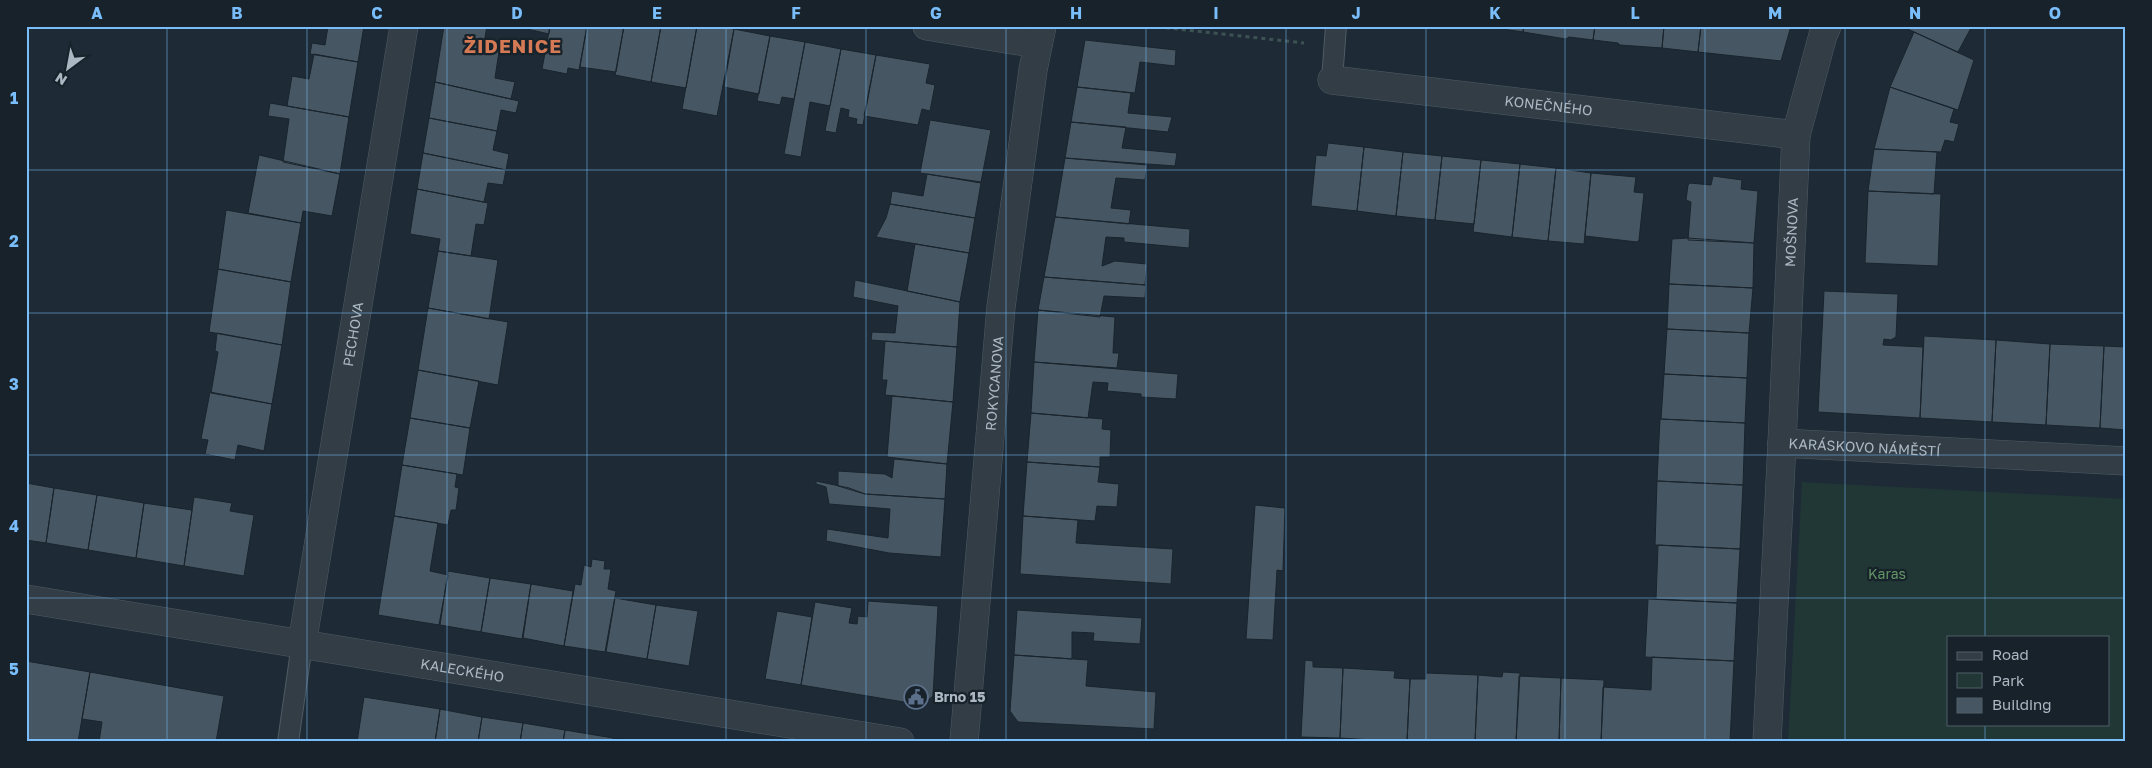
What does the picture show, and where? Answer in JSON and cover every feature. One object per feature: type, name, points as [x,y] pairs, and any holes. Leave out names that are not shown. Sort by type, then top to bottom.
[{"type":"street","name":"PECHOVA","points":[[302,644],[404,26]]},
{"type":"street","points":[[927,26],[1040,35]]},
{"type":"street","name":"MOŠNOVA","points":[[1782,443],[1796,135],[1827,26]]},
{"type":"street","name":"ROKYCANOVA","points":[[964,742],[1001,307],[1033,70],[1040,35]]},
{"type":"street","name":"KONEČNÉHO","points":[[1332,80],[1796,135]]},
{"type":"street","name":"KARÁSKOVO NÁMĚSTÍ","points":[[1767,742],[1782,443],[2126,461]]},
{"type":"street","name":"KALECKÉHO","points":[[26,599],[900,742]]},
{"type":"lane","name":"KONEČNÉHO","points":[[1332,80],[1336,26]]},
{"type":"lane","points":[[288,742],[302,644]]},
{"type":"path","points":[[1150,26],[1335,47]]},
{"type":"green space","name":"Karas","points":[[1802,482],[2126,499],[2126,742],[1788,742]]},
{"type":"building","points":[[328,26],[364,26],[358,62],[310,54],[312,43],[325,45]]},
{"type":"building","points":[[444,26],[487,26],[484,43],[500,45],[495,78],[515,82],[511,99],[435,82]]},
{"type":"building","points":[[528,26],[550,26],[549,34],[527,29]]},
{"type":"building","points":[[550,26],[587,26],[579,70],[568,68],[567,74],[542,69]]},
{"type":"building","points":[[587,26],[624,26],[616,72],[580,67]]},
{"type":"building","points":[[624,26],[661,26],[651,82],[615,75]]},
{"type":"building","points":[[661,26],[697,26],[686,88],[651,82]]},
{"type":"building","points":[[697,26],[717,26],[734,29],[717,116],[682,109]]},
{"type":"building","points":[[1481,26],[1524,26],[1523,32]]},
{"type":"building","points":[[1524,26],[1595,26],[1593,40],[1569,37],[1566,39],[1523,32]]},
{"type":"building","points":[[1595,26],[1664,26],[1662,48],[1620,45],[1618,43],[1593,40]]},
{"type":"building","points":[[1664,26],[1701,26],[1698,52],[1662,48]]},
{"type":"building","points":[[1701,26],[1791,26],[1781,61],[1698,52]]},
{"type":"building","points":[[1901,26],[1972,26],[1958,52]]},
{"type":"building","points":[[734,29],[770,36],[759,94],[724,87]]},
{"type":"building","points":[[1914,32],[1974,60],[1958,110],[1890,87]]},
{"type":"building","points":[[770,36],[805,42],[794,99],[782,97],[780,105],[757,101]]},
{"type":"building","points":[[1085,40],[1176,50],[1175,66],[1140,62],[1135,93],[1077,87]]},
{"type":"building","points":[[805,42],[841,49],[830,106],[810,102],[801,157],[784,154]]},
{"type":"building","points":[[841,49],[876,55],[863,125],[856,124],[857,119],[848,117],[849,110],[841,108],[836,133],[825,131]]},
{"type":"building","points":[[314,54],[358,62],[349,117],[287,106],[292,76],[309,79]]},
{"type":"building","points":[[876,55],[930,64],[926,83],[935,85],[930,111],[922,109],[918,125],[864,116]]},
{"type":"building","points":[[435,82],[519,101],[516,113],[501,110],[497,131],[429,118]]},
{"type":"building","points":[[1077,87],[1131,93],[1128,113],[1172,117],[1168,132],[1071,122]]},
{"type":"building","points":[[1890,87],[1954,109],[1950,122],[1959,124],[1954,142],[1945,140],[1941,152],[1874,149]]},
{"type":"building","points":[[270,103],[349,117],[340,174],[283,162],[289,119],[268,116]]},
{"type":"building","points":[[429,118],[497,131],[493,150],[509,154],[506,170],[423,153]]},
{"type":"building","points":[[930,120],[991,130],[981,182],[920,173]]},
{"type":"building","points":[[1071,122],[1126,127],[1122,148],[1177,153],[1175,166],[1065,158]]},
{"type":"building","points":[[1328,143],[1364,147],[1357,211],[1311,206],[1316,155],[1326,156]]},
{"type":"building","points":[[1364,147],[1403,152],[1396,216],[1357,211]]},
{"type":"building","points":[[1874,149],[1937,152],[1934,194],[1868,191]]},
{"type":"building","points":[[1403,152],[1442,156],[1435,220],[1396,216]]},
{"type":"building","points":[[423,153],[506,170],[503,185],[488,183],[484,202],[417,189]]},
{"type":"building","points":[[259,155],[340,174],[332,216],[303,211],[301,223],[248,213]]},
{"type":"building","points":[[1442,156],[1481,160],[1474,224],[1435,220]]},
{"type":"building","points":[[1065,158],[1147,165],[1145,180],[1116,178],[1111,208],[1131,210],[1129,224],[1055,217]]},
{"type":"building","points":[[1481,160],[1520,164],[1512,237],[1473,232]]},
{"type":"building","points":[[1520,164],[1556,168],[1548,241],[1512,237]]},
{"type":"building","points":[[1556,168],[1591,173],[1584,244],[1548,241]]},
{"type":"building","points":[[1591,173],[1636,177],[1634,192],[1644,193],[1639,240],[1637,242],[1585,236]]},
{"type":"building","points":[[927,174],[981,183],[975,218],[890,204],[892,191],[923,196]]},
{"type":"building","points":[[1713,176],[1742,180],[1741,189],[1758,191],[1754,243],[1688,240],[1691,202],[1686,200],[1688,185],[1690,183],[1711,185]]},
{"type":"building","points":[[417,189],[488,203],[484,225],[476,224],[471,256],[438,251],[440,239],[410,234]]},
{"type":"building","points":[[1868,191],[1941,194],[1938,266],[1865,263]]},
{"type":"building","points":[[890,204],[975,218],[969,253],[876,237],[886,218]]},
{"type":"building","points":[[226,210],[301,223],[291,282],[218,269]]},
{"type":"building","points":[[1055,217],[1190,229],[1189,248],[1124,242],[1124,238],[1106,237],[1102,266],[1115,261],[1147,264],[1145,285],[1044,277]]},
{"type":"building","points":[[1688,238],[1754,243],[1753,288],[1669,284],[1672,239]]},
{"type":"building","points":[[915,244],[969,253],[960,302],[907,291]]},
{"type":"building","points":[[438,251],[498,260],[489,319],[428,308]]},
{"type":"building","points":[[218,269],[291,282],[282,345],[209,332]]},
{"type":"building","points":[[1044,277],[1146,285],[1145,298],[1104,296],[1100,317],[1038,310]]},
{"type":"building","points":[[855,280],[960,302],[957,347],[871,340],[872,332],[895,333],[898,306],[853,297]]},
{"type":"building","points":[[1669,284],[1753,288],[1749,333],[1667,329]]},
{"type":"building","points":[[1824,291],[1898,294],[1896,337],[1891,340],[1884,339],[1883,345],[1923,347],[1920,418],[1818,412]]},
{"type":"building","points":[[428,308],[508,322],[498,385],[418,370]]},
{"type":"building","points":[[1038,310],[1115,317],[1113,353],[1119,353],[1117,368],[1034,362]]},
{"type":"building","points":[[1667,329],[1749,333],[1747,378],[1664,374]]},
{"type":"building","points":[[217,333],[282,345],[272,404],[211,393],[218,352],[215,351]]},
{"type":"building","points":[[1924,336],[1996,340],[1992,422],[1920,418]]},
{"type":"building","points":[[1996,340],[2050,344],[2046,425],[1992,422]]},
{"type":"building","points":[[885,341],[957,347],[953,402],[885,395],[887,380],[882,380]]},
{"type":"building","points":[[2050,344],[2104,346],[2100,428],[2046,425]]},
{"type":"building","points":[[2104,346],[2126,347],[2126,430],[2100,428]]},
{"type":"building","points":[[1034,362],[1178,374],[1176,399],[1141,397],[1141,394],[1107,391],[1108,383],[1093,382],[1088,418],[1031,413]]},
{"type":"building","points":[[418,370],[479,381],[470,428],[410,418]]},
{"type":"building","points":[[1664,374],[1747,378],[1745,423],[1661,419]]},
{"type":"building","points":[[210,392],[272,404],[264,451],[238,445],[235,460],[205,454],[208,440],[201,439]]},
{"type":"building","points":[[892,396],[953,402],[947,464],[887,457]]},
{"type":"building","points":[[1031,413],[1103,419],[1102,429],[1111,430],[1110,457],[1100,457],[1100,467],[1027,462]]},
{"type":"building","points":[[410,418],[470,428],[463,475],[402,465]]},
{"type":"building","points":[[1660,419],[1745,423],[1743,485],[1657,481]]},
{"type":"building","points":[[894,459],[947,464],[945,499],[865,494],[838,486],[838,471],[885,474],[892,478]]},
{"type":"building","points":[[1027,462],[1100,467],[1098,482],[1119,484],[1117,507],[1097,506],[1095,521],[1023,516]]},
{"type":"building","points":[[402,465],[457,474],[455,487],[459,488],[456,510],[451,510],[448,525],[394,516]]},
{"type":"building","points":[[816,481],[849,488],[865,494],[945,499],[941,557],[889,553],[826,541],[827,529],[888,538],[890,509],[829,504],[826,487],[816,484]]},
{"type":"building","points":[[1657,481],[1743,485],[1740,549],[1655,545]]},
{"type":"building","points":[[26,483],[54,488],[46,543],[26,540]]},
{"type":"building","points":[[54,488],[97,495],[88,550],[46,543]]},
{"type":"building","points":[[97,495],[144,503],[136,558],[88,550]]},
{"type":"building","points":[[194,497],[232,503],[230,511],[254,515],[244,576],[184,566]]},
{"type":"building","points":[[144,503],[192,510],[184,566],[136,558]]},
{"type":"building","points":[[1255,505],[1285,508],[1283,571],[1277,570],[1273,640],[1246,639]]},
{"type":"building","points":[[394,516],[438,523],[430,571],[448,575],[439,625],[378,615]]},
{"type":"building","points":[[1023,516],[1078,520],[1076,543],[1173,549],[1171,584],[1020,574]]},
{"type":"building","points":[[1658,545],[1740,549],[1737,603],[1656,599]]},
{"type":"building","points":[[592,559],[605,561],[604,569],[611,569],[608,589],[616,591],[605,652],[564,646],[575,584],[581,585],[584,565],[591,567]]},
{"type":"building","points":[[448,571],[490,578],[481,632],[440,625]]},
{"type":"building","points":[[490,578],[531,584],[522,639],[481,632]]},
{"type":"building","points":[[531,584],[573,591],[564,646],[523,638]]},
{"type":"building","points":[[615,598],[656,605],[647,659],[606,652]]},
{"type":"building","points":[[1648,599],[1737,603],[1734,661],[1645,657]]},
{"type":"building","points":[[868,601],[938,606],[933,696],[922,705],[801,685],[815,602],[852,608],[849,623],[857,624],[858,616],[867,617]]},
{"type":"building","points":[[656,605],[698,611],[689,666],[647,659]]},
{"type":"building","points":[[1017,610],[1142,618],[1140,644],[1093,641],[1094,633],[1072,632],[1072,659],[1014,655]]},
{"type":"building","points":[[777,611],[812,617],[801,685],[765,679]]},
{"type":"building","points":[[1014,655],[1088,660],[1086,686],[1156,692],[1154,729],[1018,722],[1010,711]]},
{"type":"building","points":[[1652,657],[1734,661],[1730,742],[1601,742],[1603,687],[1651,690]]},
{"type":"building","points":[[1305,660],[1313,661],[1313,667],[1343,668],[1340,738],[1301,737]]},
{"type":"building","points":[[26,661],[90,672],[78,742],[26,742]]},
{"type":"building","points":[[1343,668],[1395,671],[1394,678],[1410,679],[1407,742],[1340,738]]},
{"type":"building","points":[[90,672],[224,696],[216,742],[99,742],[102,722],[82,719]]},
{"type":"building","points":[[1503,672],[1520,673],[1516,742],[1475,742],[1478,675],[1502,677]]},
{"type":"building","points":[[1426,673],[1478,675],[1475,742],[1407,742],[1410,679],[1426,679]]},
{"type":"building","points":[[1519,676],[1561,678],[1559,742],[1516,742]]},
{"type":"building","points":[[1561,678],[1604,680],[1601,742],[1559,742]]},
{"type":"building","points":[[364,697],[440,709],[435,742],[357,742]]},
{"type":"building","points":[[440,709],[482,717],[478,742],[435,742]]},
{"type":"building","points":[[482,717],[523,723],[520,742],[478,742]]},
{"type":"building","points":[[523,723],[565,730],[563,742],[520,742]]},
{"type":"building","points":[[565,730],[613,738],[614,742],[563,742]]},
{"type":"building","points":[[615,738],[636,742],[614,742]]},
{"type":"place","name":"Brno 15","points":[[916,697]]},
{"type":"district","name":"ŽIDENICE","points":[[513,46]]}]
